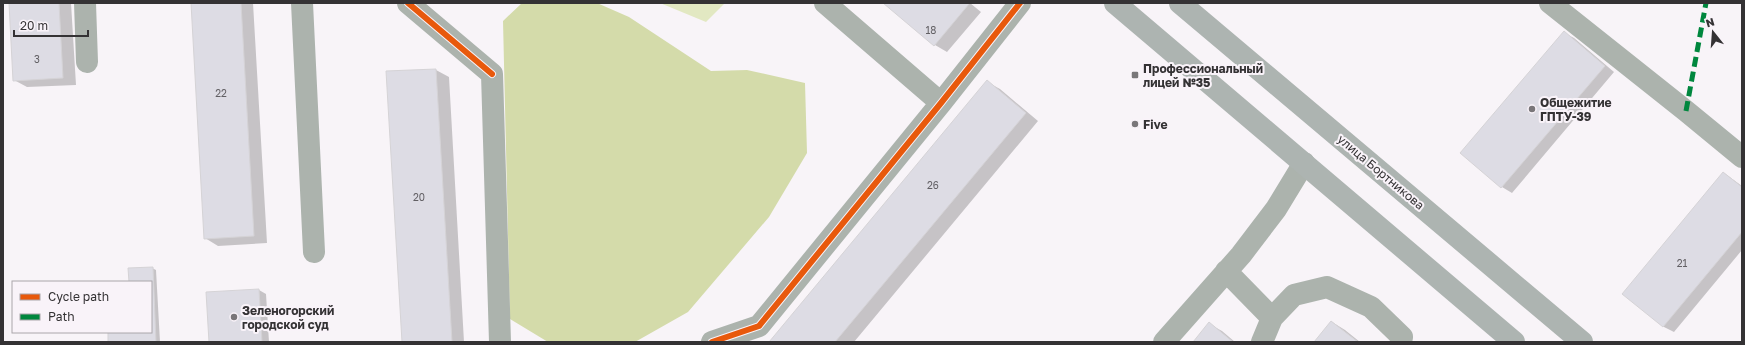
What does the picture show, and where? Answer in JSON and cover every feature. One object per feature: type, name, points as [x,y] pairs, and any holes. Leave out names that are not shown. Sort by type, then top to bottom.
[{"type":"main road","points":[[1115,3],[1513,342]]},
{"type":"main road","name":"улица Бортникова","points":[[1180,3],[1582,342]]},
{"type":"street","points":[[85,3],[87,62]]},
{"type":"street","points":[[302,3],[314,252]]},
{"type":"street","points":[[408,3],[492,74],[500,342]]},
{"type":"street","points":[[825,3],[941,103]]},
{"type":"street","points":[[712,342],[759,326],[941,103],[1020,3]]},
{"type":"street","points":[[1550,3],[1686,110],[1742,157]]},
{"type":"street","points":[[1164,342],[1226,271],[1276,209],[1304,163]]},
{"type":"street","points":[[1226,271],[1272,318]]},
{"type":"street","points":[[1262,342],[1272,318],[1294,295],[1327,287],[1371,307],[1402,337],[1401,342]]},
{"type":"green space","points":[[522,3],[597,3],[629,17],[711,71],[747,70],[805,83],[807,153],[769,217],[688,312],[635,342],[548,342],[510,319],[503,21]]},
{"type":"green space","points":[[660,3],[725,3],[706,22]]},
{"type":"building","points":[[9,3],[59,3],[63,78],[13,81]]},
{"type":"building","points":[[191,3],[241,3],[254,236],[204,239]]},
{"type":"building","points":[[883,3],[967,3],[969,4],[934,46]]},
{"type":"building","name":"Общежитие ГПТУ-39","points":[[1564,31],[1605,66],[1501,188],[1460,153]]},
{"type":"building","points":[[436,69],[452,342],[402,342],[386,71]]},
{"type":"building","points":[[987,80],[1026,113],[835,342],[769,342]]},
{"type":"building","points":[[1723,172],[1742,187],[1742,232],[1663,327],[1622,294]]},
{"type":"building","points":[[153,267],[156,342],[108,342],[108,333],[152,333],[152,281],[129,281],[128,268]]},
{"type":"building","name":"Зеленогорский городской суд","points":[[259,289],[262,342],[209,342],[206,292]]},
{"type":"building","points":[[1331,321],[1358,342],[1314,342]]},
{"type":"building","points":[[1209,322],[1233,342],[1193,342]]},
{"type":"marked path","points":[[1686,111],[1706,3]]},
{"type":"cycle path","points":[[408,3],[492,74]]},
{"type":"cycle path","points":[[712,342],[759,326],[941,103],[1020,3]]},
{"type":"place","name":"Профессиональный лицей №35","points":[[1135,75]]},
{"type":"place","name":"Общежитие ГПТУ-39","points":[[1532,109]]},
{"type":"place","name":"Five","points":[[1135,124]]},
{"type":"place","name":"Зеленогорский городской суд","points":[[234,317]]}]
